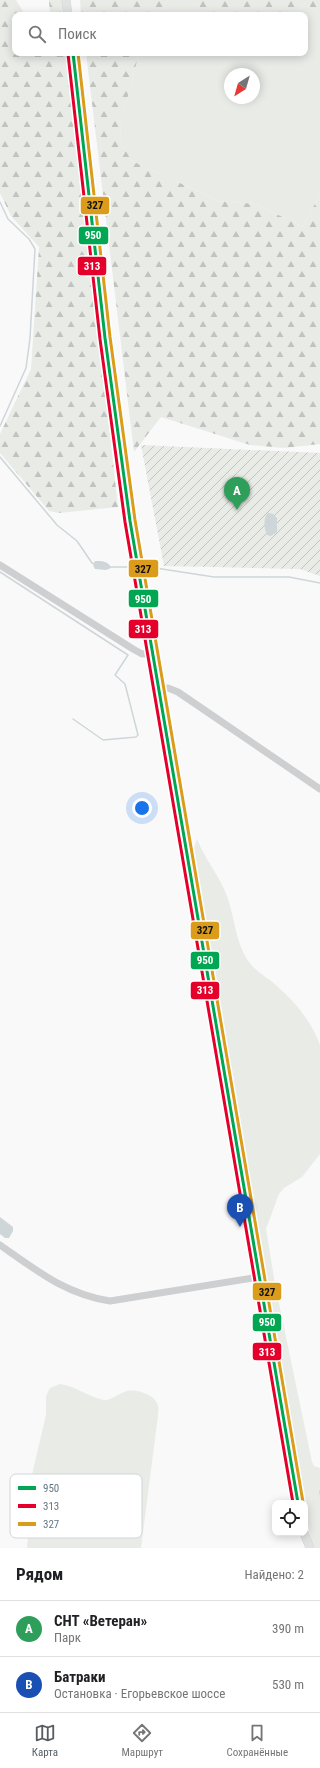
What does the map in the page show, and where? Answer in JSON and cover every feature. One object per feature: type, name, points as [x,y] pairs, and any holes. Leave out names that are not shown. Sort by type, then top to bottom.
[{"type":"main road","points":[[66,0],[68,12]]},
{"type":"main road","points":[[73,56],[107,352],[130,521],[297,1500]]},
{"type":"main road","points":[[303,1536],[303,1548]]},
{"type":"main road","points":[[304,1536],[310,1548]]},
{"type":"street","points":[[0,565],[133,649],[142,654],[153,653]]},
{"type":"street","points":[[159,689],[168,688],[178,692],[320,789]]},
{"type":"street","points":[[0,1245],[60,1286],[94,1298],[110,1301],[259,1277]]},
{"type":"green space","points":[[0,0],[16,0],[23,12],[12,12],[12,56],[68,56],[118,507],[59,513],[49,511],[0,453],[0,434],[31,369],[39,247],[11,216],[0,193]]},
{"type":"green space","points":[[49,0],[62,0],[64,12],[50,12]]},
{"type":"green space","points":[[80,0],[169,0],[159,12],[81,12]]},
{"type":"green space","points":[[169,0],[192,0],[204,12],[159,12]]},
{"type":"green space","points":[[192,0],[320,0],[320,15],[305,3],[297,12],[204,12]]},
{"type":"green space","points":[[305,3],[320,15],[320,194],[303,227],[256,204],[219,201],[132,161],[121,143],[120,127],[138,56],[308,56],[308,12],[297,12]]},
{"type":"green space","points":[[86,56],[138,56],[120,127],[121,143],[132,161],[219,201],[256,204],[303,227],[320,194],[320,444],[284,448],[250,445],[161,417],[134,452]]},
{"type":"green space","points":[[141,445],[320,453],[320,576],[300,569],[164,566]]},
{"type":"green space","points":[[197,839],[225,891],[238,940],[249,962],[255,969],[277,986],[308,1020],[320,1045],[320,1154],[302,1177],[284,1188],[279,1194],[266,1229],[275,1284],[312,1462],[314,1466],[320,1468],[320,1548],[315,1548],[311,1540],[308,1524],[308,1500],[303,1500],[295,1455],[194,848]]},
{"type":"green space","points":[[60,1384],[66,1385],[98,1399],[104,1400],[127,1391],[136,1391],[150,1396],[157,1402],[158,1415],[141,1548],[27,1548],[28,1538],[142,1538],[142,1474],[32,1474],[46,1415],[46,1396],[50,1388]]},
{"type":"shaded area","points":[[268,513],[273,514],[277,518],[277,532],[271,536],[267,535],[265,530],[265,518]]},
{"type":"shaded area","points":[[95,561],[103,561],[111,568],[106,570],[95,569],[93,565]]},
{"type":"shaded area","points":[[0,1217],[13,1227],[13,1231],[9,1238],[5,1238],[0,1234]]},
{"type":"waterway","points":[[0,202],[8,219],[29,239],[35,249],[30,338],[26,368],[0,426]]},
{"type":"waterway","points":[[0,457],[57,525],[77,541],[92,563],[95,564]]},
{"type":"waterway","points":[[110,567],[130,567]]},
{"type":"waterway","points":[[149,567],[214,577],[289,577],[320,583]]},
{"type":"waterway","points":[[0,572],[128,655],[115,675],[125,684],[138,735],[136,737],[103,740],[73,719]]},
{"type":"transit line","name":"313","points":[[68,56],[100,339],[125,522],[292,1500]]},
{"type":"transit line","name":"950","points":[[73,56],[105,338],[130,521],[297,1500]]},
{"type":"transit line","name":"327","points":[[78,56],[110,337],[135,520],[303,1500]]},
{"type":"place","name":"СНТ «Ветеран»","points":[[237,510]]},
{"type":"place","name":"Батраки","points":[[240,1227]]}]
